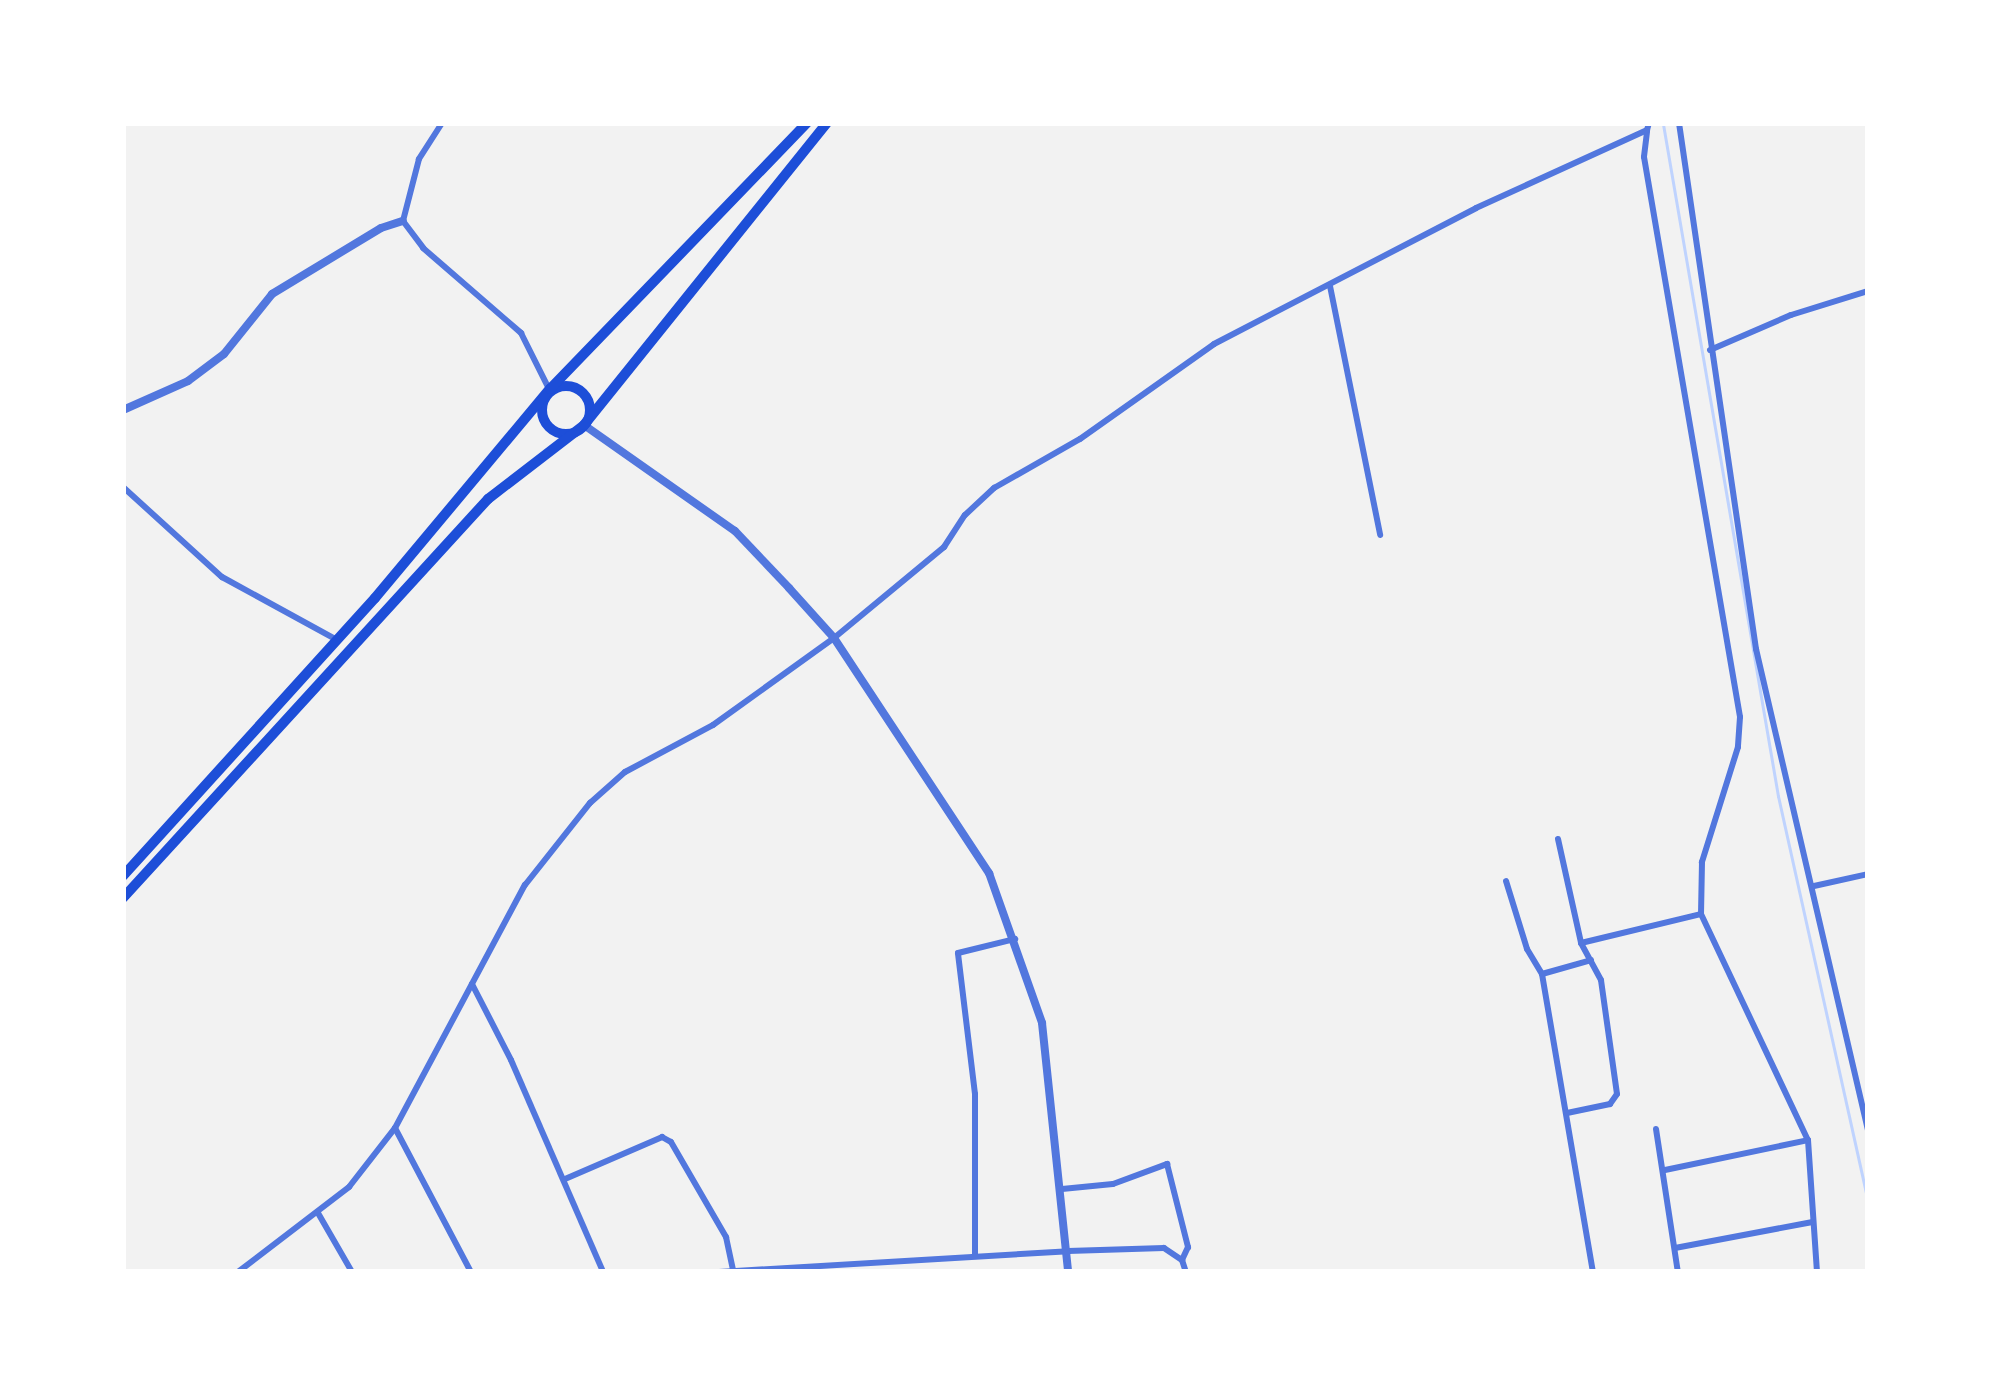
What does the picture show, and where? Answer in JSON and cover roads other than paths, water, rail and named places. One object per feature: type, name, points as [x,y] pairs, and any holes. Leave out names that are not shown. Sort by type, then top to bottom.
[{"type":"highway","points":[[123,876],[337,640],[550,389],[807,123]]},
{"type":"highway","points":[[123,898],[488,500],[584,425],[827,123]]},
{"type":"highway","points":[[570,386],[583,394],[590,408],[584,425],[566,434],[552,429],[543,409],[550,389],[570,386]]},
{"type":"street","points":[[403,221],[419,159],[442,123]]},
{"type":"street","points":[[1678,123],[1756,649],[1868,1130]]},
{"type":"street","points":[[238,1272],[349,1187],[395,1128],[525,885],[590,803],[626,772],[712,725],[834,638],[944,547],[965,515],[994,488],[1080,439],[1214,344],[1476,208],[1648,127]]},
{"type":"street","points":[[1648,127],[1644,157],[1740,717],[1738,747],[1702,862],[1701,914],[1808,1140],[1816,1272]]},
{"type":"street","points":[[403,221],[423,248],[521,333],[550,389]]},
{"type":"street","points":[[123,410],[206,368],[272,294],[381,228],[403,221]]},
{"type":"street","points":[[1330,285],[1380,535]]},
{"type":"street","points":[[1710,350],[1791,315],[1868,291]]},
{"type":"street","points":[[584,425],[735,531],[834,638],[989,873],[1042,1022],[1068,1272]]},
{"type":"street","points":[[123,487],[222,577],[337,640]]},
{"type":"street","points":[[1558,839],[1581,943],[1601,980],[1617,1094],[1610,1104],[1567,1113]]},
{"type":"street","points":[[1814,886],[1868,874]]},
{"type":"street","points":[[1506,881],[1527,949],[1543,974],[1593,1272]]},
{"type":"street","points":[[1581,943],[1701,914]]},
{"type":"street","points":[[975,1256],[975,1094],[958,953],[1016,939]]},
{"type":"street","points":[[1543,974],[1593,960]]},
{"type":"street","points":[[472,984],[565,1179],[603,1272]]},
{"type":"street","points":[[395,1128],[471,1272]]},
{"type":"street","points":[[1655,1129],[1678,1272]]},
{"type":"street","points":[[565,1179],[662,1137],[671,1142],[726,1237],[733,1271]]},
{"type":"street","points":[[1665,1170],[1808,1140]]},
{"type":"street","points":[[1062,1189],[1113,1184],[1168,1164],[1188,1247],[1182,1260]]},
{"type":"street","points":[[317,1212],[352,1272]]},
{"type":"street","points":[[1675,1248],[1813,1222]]},
{"type":"street","points":[[718,1272],[1164,1248],[1182,1260],[1186,1272]]},
{"type":"street","points":[[907,1272],[908,1262]]},
{"type":"waterway","points":[[1663,124],[1778,796],[1868,1201]]}]
